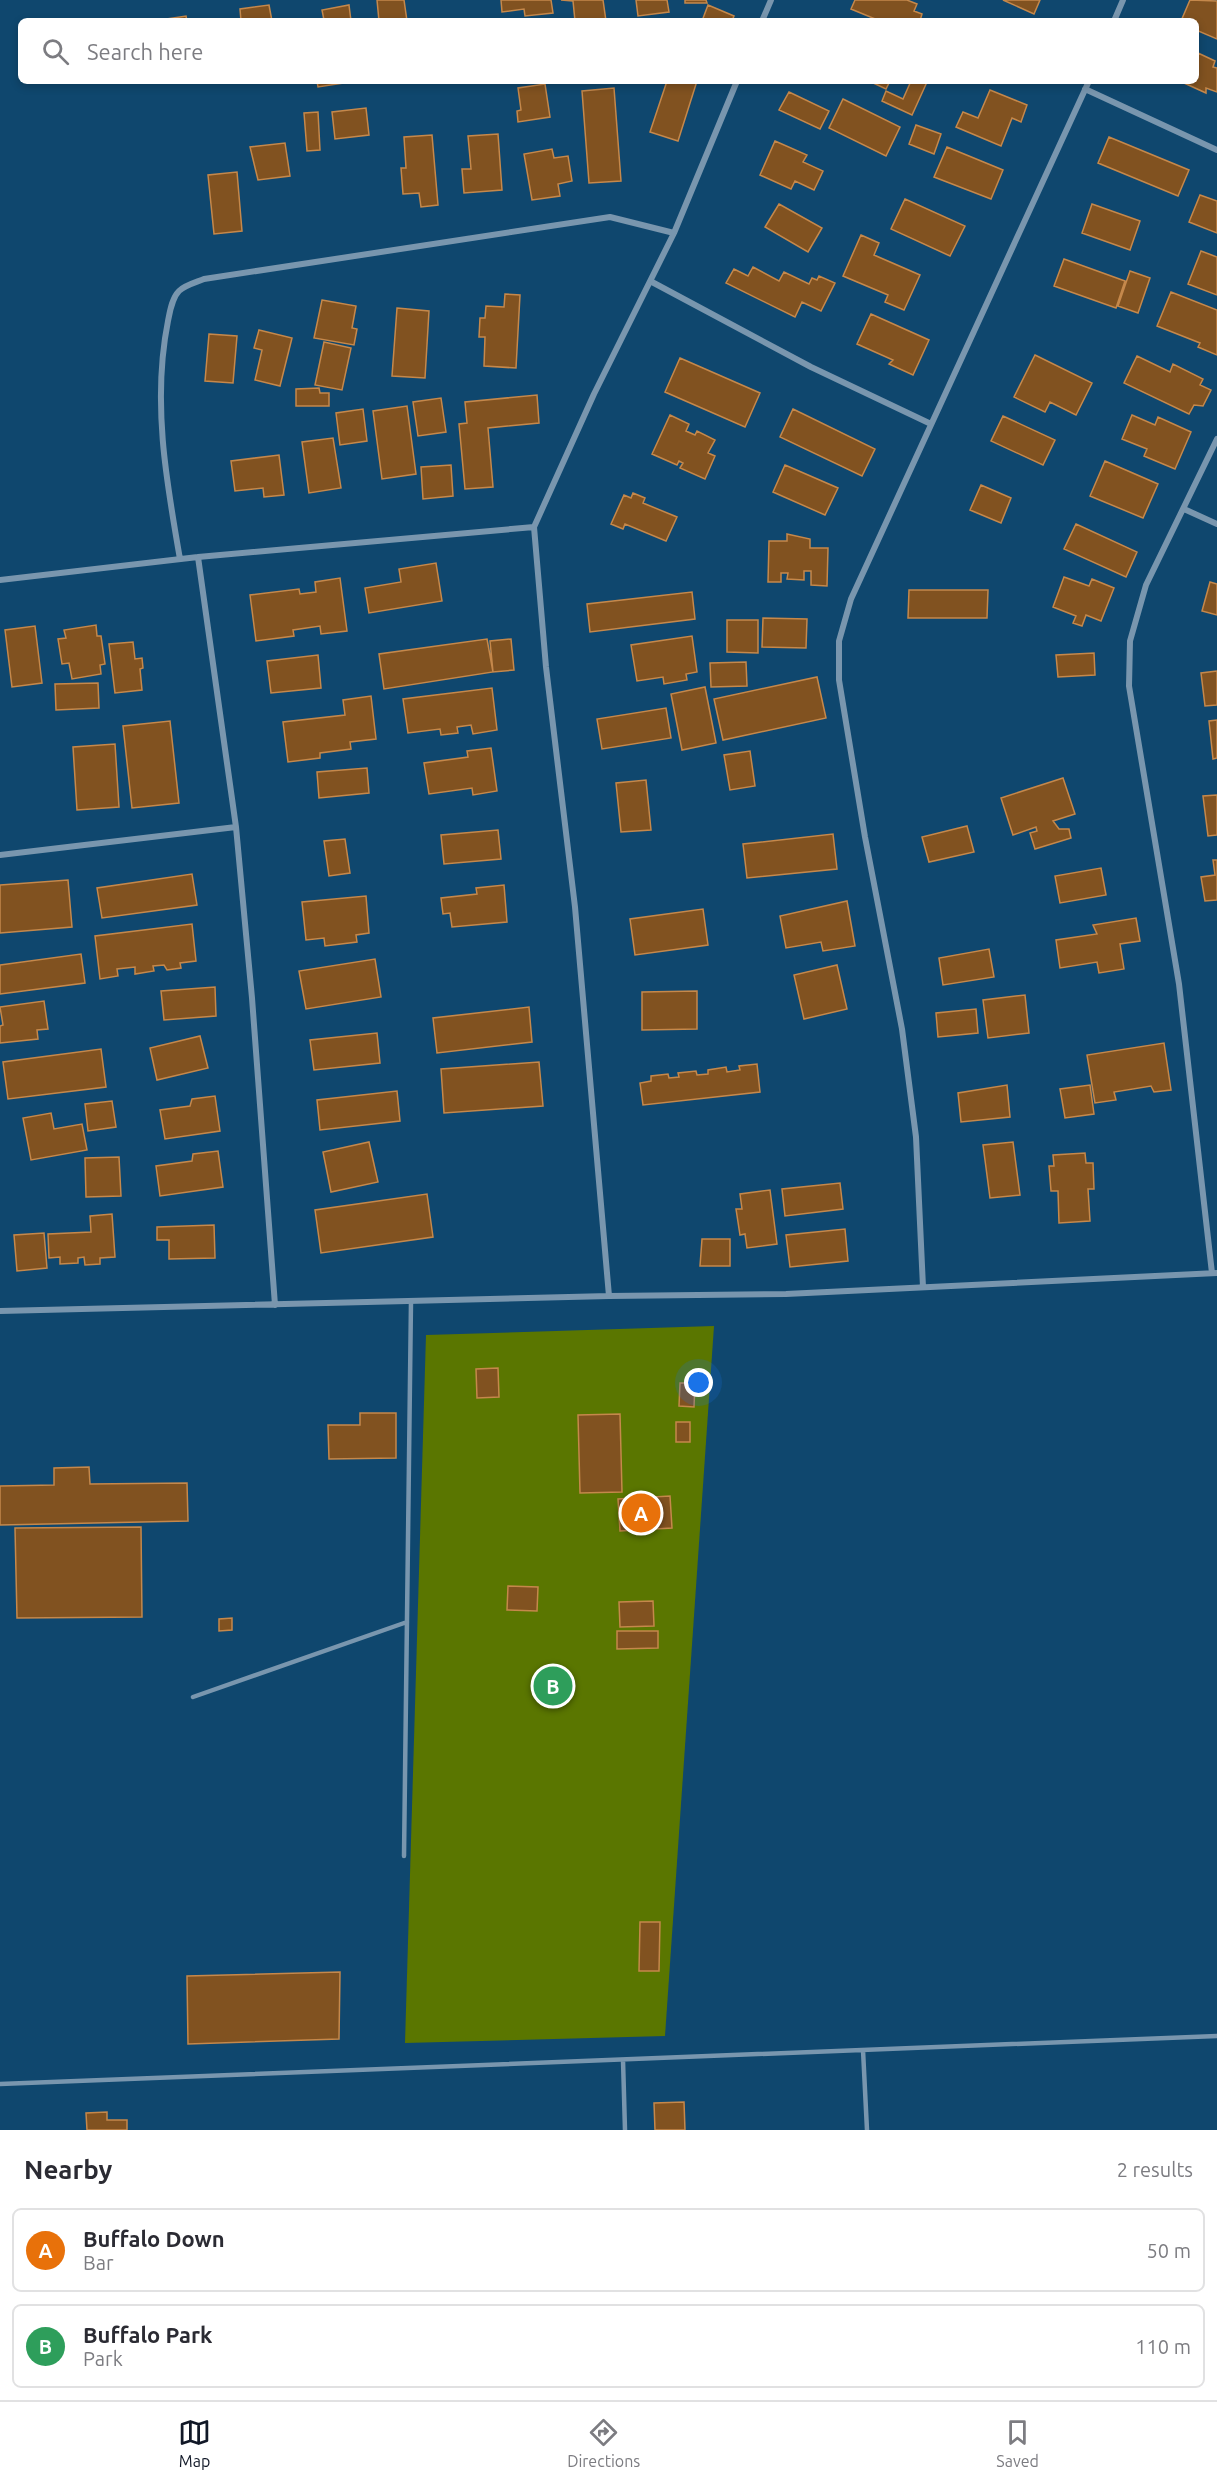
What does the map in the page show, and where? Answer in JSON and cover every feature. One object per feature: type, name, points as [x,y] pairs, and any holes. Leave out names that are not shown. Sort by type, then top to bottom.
[{"type":"street","points":[[763,18],[771,0]]},
{"type":"street","points":[[1115,18],[1123,0]]},
{"type":"street","points":[[609,1296],[575,907],[546,668],[534,527],[594,394],[652,282],[736,84]]},
{"type":"street","points":[[923,1287],[916,1137],[902,1029],[865,837],[839,680],[839,641],[851,599],[1088,84]]},
{"type":"street","points":[[1085,89],[1217,150]]},
{"type":"street","points":[[180,559],[162,443],[161,392],[165,338],[172,304],[180,291],[204,279],[610,217],[674,233]]},
{"type":"street","points":[[652,282],[811,367],[931,424]]},
{"type":"street","points":[[0,1311],[609,1296],[786,1294],[1215,1273],[1179,984],[1129,686],[1130,641],[1146,585],[1217,439]]},
{"type":"street","points":[[1184,509],[1217,524]]},
{"type":"street","points":[[0,580],[198,557],[454,532],[534,527]]},
{"type":"street","points":[[198,557],[236,827],[252,998],[275,1305]]},
{"type":"street","points":[[0,855],[236,827]]},
{"type":"lane","points":[[404,1856],[411,1301]]},
{"type":"lane","points":[[193,1696],[407,1622]]},
{"type":"lane","points":[[0,2085],[1217,2036]]},
{"type":"lane","points":[[863,2050],[867,2130]]},
{"type":"lane","points":[[623,2060],[625,2130]]},
{"type":"green space","points":[[714,1326],[665,2036],[405,2043],[426,1335]]},
{"type":"building","points":[[377,0],[404,0],[407,18],[379,18]]},
{"type":"building","points":[[501,0],[551,0],[553,13],[525,16],[524,9],[502,12]]},
{"type":"building","points":[[561,0],[603,0],[606,18],[575,18],[573,1]]},
{"type":"building","points":[[636,0],[667,0],[669,12],[638,16]]},
{"type":"building","points":[[685,0],[706,0],[707,3],[685,3]]},
{"type":"building","points":[[855,0],[907,0],[917,4],[914,11],[922,14],[921,18],[873,18],[851,9]]},
{"type":"building","points":[[1003,0],[1040,0],[1034,14]]},
{"type":"building","points":[[1190,0],[1217,1],[1217,39],[1199,31],[1199,18],[1182,18]]},
{"type":"building","points":[[269,5],[271,18],[241,18],[240,9]]},
{"type":"building","points":[[349,5],[351,18],[324,18],[322,10]]},
{"type":"building","points":[[708,5],[734,16],[733,18],[703,18]]},
{"type":"building","points":[[1199,53],[1215,61],[1213,67],[1217,68],[1217,92],[1206,88],[1206,93],[1186,84],[1199,84]]},
{"type":"building","points":[[318,84],[337,84],[318,87]]},
{"type":"building","points":[[545,84],[550,117],[518,122],[517,111],[521,110],[518,88]]},
{"type":"building","points":[[666,84],[696,84],[678,141],[650,132]]},
{"type":"building","points":[[875,84],[888,84],[886,89]]},
{"type":"building","points":[[910,84],[926,84],[912,115],[882,101],[886,91],[903,99]]},
{"type":"building","points":[[614,88],[621,181],[589,183],[582,91]]},
{"type":"building","points":[[990,90],[1027,105],[1021,122],[1012,118],[1001,146],[956,127],[963,112],[978,118]]},
{"type":"building","points":[[789,92],[829,111],[820,129],[779,110]]},
{"type":"building","points":[[843,99],[900,127],[886,156],[829,128]]},
{"type":"building","points":[[366,108],[369,135],[335,139],[332,112]]},
{"type":"building","points":[[318,112],[320,150],[307,151],[304,113]]},
{"type":"building","points":[[916,125],[941,134],[934,154],[909,144]]},
{"type":"building","points":[[498,134],[502,190],[464,193],[462,169],[471,169],[468,136]]},
{"type":"building","points":[[432,135],[438,205],[421,207],[419,193],[403,194],[401,168],[406,168],[404,137]]},
{"type":"building","points":[[1109,137],[1189,170],[1178,196],[1098,163]]},
{"type":"building","points":[[775,141],[807,155],[803,162],[823,171],[814,190],[795,181],[791,189],[760,175]]},
{"type":"building","points":[[285,143],[290,176],[258,180],[250,147]]},
{"type":"building","points":[[947,147],[1003,170],[991,199],[934,177]]},
{"type":"building","points":[[552,149],[554,158],[568,156],[572,181],[558,184],[560,196],[532,200],[524,154]]},
{"type":"building","points":[[237,172],[242,231],[214,234],[208,175]]},
{"type":"building","points":[[1200,195],[1217,201],[1217,233],[1189,222]]},
{"type":"building","points":[[905,199],[965,226],[950,256],[891,229]]},
{"type":"building","points":[[779,204],[822,228],[808,252],[765,227]]},
{"type":"building","points":[[1092,204],[1140,221],[1130,250],[1082,233]]},
{"type":"building","points":[[861,235],[879,243],[874,255],[920,275],[904,310],[885,302],[888,295],[843,276]]},
{"type":"building","points":[[1201,251],[1217,257],[1217,295],[1188,284]]},
{"type":"building","points":[[1064,259],[1125,281],[1116,308],[1054,286]]},
{"type":"building","points":[[753,267],[779,281],[784,272],[809,284],[812,278],[817,280],[819,276],[835,283],[821,311],[802,302],[795,317],[726,283],[734,269],[748,276]]},
{"type":"building","points":[[1130,271],[1150,278],[1138,313],[1118,306]]},
{"type":"building","points":[[1171,292],[1217,310],[1217,355],[1198,347],[1200,343],[1157,326]]},
{"type":"building","points":[[505,294],[520,295],[516,368],[484,366],[485,337],[479,337],[480,318],[485,318],[486,306],[504,307]]},
{"type":"building","points":[[322,300],[356,306],[352,328],[357,329],[354,345],[314,338]]},
{"type":"building","points":[[397,308],[429,311],[425,378],[392,376]]},
{"type":"building","points":[[871,314],[929,340],[913,375],[889,364],[893,360],[857,344]]},
{"type":"building","points":[[259,330],[292,338],[280,386],[255,380],[262,350],[254,348]]},
{"type":"building","points":[[209,334],[237,336],[233,383],[205,381]]},
{"type":"building","points":[[324,342],[351,348],[342,390],[315,385]]},
{"type":"building","points":[[1035,355],[1092,383],[1076,415],[1050,402],[1045,412],[1014,397]]},
{"type":"building","points":[[1137,356],[1170,372],[1173,364],[1203,379],[1200,385],[1211,390],[1203,406],[1194,405],[1189,414],[1124,383]]},
{"type":"building","points":[[680,358],[760,393],[745,427],[665,392]]},
{"type":"building","points":[[319,388],[320,393],[329,393],[329,406],[296,406],[296,389]]},
{"type":"building","points":[[537,395],[539,423],[488,428],[493,487],[465,489],[459,424],[467,423],[465,402]]},
{"type":"building","points":[[441,398],[446,432],[418,436],[413,402]]},
{"type":"building","points":[[407,406],[416,474],[382,479],[373,411]]},
{"type":"building","points":[[363,409],[367,441],[340,445],[336,413]]},
{"type":"building","points":[[793,409],[875,449],[862,476],[780,437]]},
{"type":"building","points":[[670,415],[689,424],[686,431],[695,435],[697,431],[715,440],[708,453],[715,456],[705,479],[680,468],[683,463],[679,461],[677,465],[652,454]]},
{"type":"building","points":[[1132,415],[1155,425],[1158,417],[1191,432],[1175,469],[1144,456],[1147,449],[1122,439]]},
{"type":"building","points":[[1003,416],[1055,440],[1043,465],[991,441]]},
{"type":"building","points":[[333,438],[341,488],[309,493],[302,442]]},
{"type":"building","points":[[279,455],[284,495],[264,497],[263,488],[235,491],[231,461]]},
{"type":"building","points":[[1105,461],[1158,484],[1143,518],[1090,496]]},
{"type":"building","points":[[451,465],[453,496],[423,499],[421,467]]},
{"type":"building","points":[[785,465],[838,488],[825,515],[773,492]]},
{"type":"building","points":[[981,485],[1011,498],[1001,523],[970,510]]},
{"type":"building","points":[[633,493],[645,498],[643,503],[677,517],[666,541],[625,524],[623,529],[611,524],[624,495],[631,498]]},
{"type":"building","points":[[1076,524],[1137,552],[1126,577],[1064,549]]},
{"type":"building","points":[[787,534],[810,539],[810,548],[828,548],[827,586],[811,585],[811,571],[804,571],[804,580],[787,579],[788,573],[781,573],[781,582],[768,582],[769,541],[787,541]]},
{"type":"building","points":[[436,563],[442,601],[369,613],[365,588],[401,582],[399,569]]},
{"type":"building","points":[[1064,577],[1089,586],[1092,579],[1114,588],[1101,621],[1086,615],[1082,626],[1073,623],[1076,616],[1053,607]]},
{"type":"building","points":[[340,578],[347,631],[321,634],[320,626],[293,630],[294,636],[256,641],[250,595],[299,589],[300,594],[316,592],[315,582]]},
{"type":"building","points":[[1210,582],[1217,584],[1217,615],[1202,611]]},
{"type":"building","points":[[909,590],[988,590],[987,618],[908,618]]},
{"type":"building","points":[[692,592],[695,619],[590,632],[587,604]]},
{"type":"building","points":[[763,618],[807,619],[806,648],[762,647]]},
{"type":"building","points":[[727,620],[758,620],[758,653],[727,652]]},
{"type":"building","points":[[96,625],[97,636],[101,636],[105,664],[100,665],[101,674],[72,679],[69,663],[62,664],[58,639],[66,638],[64,630]]},
{"type":"building","points":[[35,626],[42,683],[12,687],[5,630]]},
{"type":"building","points":[[692,636],[697,672],[686,674],[687,680],[664,684],[663,677],[637,681],[631,645]]},
{"type":"building","points":[[487,639],[493,672],[384,689],[379,654]]},
{"type":"building","points":[[511,639],[514,670],[493,672],[490,641]]},
{"type":"building","points":[[133,642],[135,659],[142,658],[143,668],[140,669],[142,690],[115,693],[109,644]]},
{"type":"building","points":[[1094,653],[1095,675],[1058,677],[1056,655]]},
{"type":"building","points":[[318,655],[321,688],[271,693],[267,661]]},
{"type":"building","points":[[746,662],[747,686],[711,687],[710,663]]},
{"type":"building","points":[[1217,671],[1217,705],[1205,706],[1201,673]]},
{"type":"building","points":[[817,677],[826,718],[723,740],[714,699]]},
{"type":"building","points":[[98,683],[99,708],[56,710],[55,684]]},
{"type":"building","points":[[705,687],[716,743],[682,750],[671,694]]},
{"type":"building","points":[[492,688],[497,730],[473,734],[471,725],[457,727],[458,733],[441,735],[440,729],[408,733],[403,699]]},
{"type":"building","points":[[371,696],[376,739],[350,742],[351,749],[320,753],[320,758],[288,762],[283,722],[345,715],[343,700]]},
{"type":"building","points":[[666,708],[671,738],[602,749],[597,719]]},
{"type":"building","points":[[1217,720],[1217,758],[1213,759],[1209,721]]},
{"type":"building","points":[[170,721],[179,803],[132,808],[123,726]]},
{"type":"building","points":[[115,744],[119,807],[77,810],[73,747]]},
{"type":"building","points":[[491,748],[497,791],[473,795],[472,788],[429,794],[424,763],[468,757],[467,751]]},
{"type":"building","points":[[750,751],[755,786],[730,790],[724,755]]},
{"type":"building","points":[[367,768],[369,793],[319,798],[317,772]]},
{"type":"building","points":[[1063,778],[1075,814],[1053,821],[1059,829],[1069,829],[1071,838],[1035,849],[1030,833],[1037,831],[1036,827],[1013,835],[1001,798]]},
{"type":"building","points":[[646,780],[651,830],[621,832],[616,783]]},
{"type":"building","points":[[1217,795],[1217,835],[1208,836],[1203,796]]},
{"type":"building","points":[[967,826],[974,852],[929,862],[922,837]]},
{"type":"building","points":[[498,830],[501,859],[444,864],[441,835]]},
{"type":"building","points":[[833,834],[837,869],[747,878],[743,844]]},
{"type":"building","points":[[345,839],[350,873],[329,876],[324,841]]},
{"type":"building","points":[[1213,860],[1217,860],[1217,900],[1205,901],[1201,877],[1215,875]]},
{"type":"building","points":[[1101,868],[1106,895],[1060,903],[1055,876]]},
{"type":"building","points":[[192,874],[197,905],[102,918],[97,888]]},
{"type":"building","points":[[68,880],[72,927],[0,933],[0,885]]},
{"type":"building","points":[[504,885],[507,922],[452,927],[450,913],[443,914],[441,898],[477,894],[476,888]]},
{"type":"building","points":[[366,896],[369,933],[356,935],[357,942],[325,946],[324,938],[306,940],[302,902]]},
{"type":"building","points":[[847,901],[855,946],[823,951],[821,942],[786,948],[780,916]]},
{"type":"building","points":[[703,909],[708,945],[635,955],[630,919]]},
{"type":"building","points":[[1136,918],[1140,941],[1120,944],[1124,969],[1099,973],[1097,962],[1060,968],[1056,940],[1097,934],[1093,925]]},
{"type":"building","points":[[192,924],[196,961],[180,963],[181,968],[167,970],[164,965],[153,966],[154,971],[135,974],[135,967],[117,969],[118,976],[100,979],[95,936]]},
{"type":"building","points":[[989,949],[994,977],[943,985],[939,958]]},
{"type":"building","points":[[81,954],[85,983],[0,994],[0,965]]},
{"type":"building","points":[[375,959],[381,997],[306,1009],[299,971]]},
{"type":"building","points":[[837,965],[847,1009],[804,1019],[794,975]]},
{"type":"building","points":[[215,987],[216,1016],[164,1020],[161,991]]},
{"type":"building","points":[[697,991],[697,1029],[642,1030],[642,992]]},
{"type":"building","points":[[1025,995],[1029,1033],[988,1038],[983,1000]]},
{"type":"building","points":[[44,1001],[48,1029],[37,1030],[38,1039],[0,1043],[0,1026],[3,1025],[0,1007]]},
{"type":"building","points":[[529,1007],[532,1042],[437,1053],[433,1018]]},
{"type":"building","points":[[976,1009],[978,1033],[938,1037],[936,1013]]},
{"type":"building","points":[[377,1033],[380,1063],[314,1070],[310,1040]]},
{"type":"building","points":[[200,1036],[208,1068],[157,1080],[150,1048]]},
{"type":"building","points":[[1164,1043],[1171,1090],[1154,1092],[1151,1086],[1114,1092],[1116,1100],[1095,1103],[1087,1055]]},
{"type":"building","points":[[101,1049],[106,1087],[8,1099],[3,1062]]},
{"type":"building","points":[[539,1062],[543,1106],[444,1113],[441,1069]]},
{"type":"building","points":[[757,1064],[760,1092],[643,1105],[640,1083],[651,1081],[651,1076],[668,1074],[669,1078],[679,1077],[678,1073],[696,1071],[697,1075],[708,1074],[708,1070],[726,1067],[727,1072],[740,1070],[739,1066]]},
{"type":"building","points":[[1007,1085],[1010,1117],[961,1122],[958,1093]]},
{"type":"building","points":[[1090,1085],[1094,1114],[1065,1118],[1060,1089]]},
{"type":"building","points":[[397,1091],[400,1121],[320,1130],[317,1100]]},
{"type":"building","points":[[215,1096],[220,1131],[165,1139],[160,1110],[190,1106],[192,1099]]},
{"type":"building","points":[[112,1101],[116,1127],[88,1131],[85,1104]]},
{"type":"building","points":[[51,1113],[54,1129],[82,1124],[87,1150],[31,1160],[23,1118]]},
{"type":"building","points":[[369,1142],[378,1182],[331,1192],[323,1152]]},
{"type":"building","points":[[1013,1142],[1020,1195],[990,1198],[983,1145]]},
{"type":"building","points":[[218,1151],[223,1187],[160,1196],[156,1166],[192,1161],[193,1154]]},
{"type":"building","points":[[1085,1153],[1086,1163],[1093,1163],[1094,1189],[1088,1189],[1090,1221],[1059,1223],[1058,1191],[1051,1191],[1049,1166],[1054,1166],[1053,1155]]},
{"type":"building","points":[[119,1157],[121,1196],[86,1197],[85,1158]]},
{"type":"building","points":[[840,1183],[843,1209],[785,1216],[782,1189]]},
{"type":"building","points":[[770,1190],[777,1244],[747,1248],[745,1234],[740,1235],[736,1209],[742,1209],[740,1194]]},
{"type":"building","points":[[427,1194],[433,1237],[321,1253],[315,1210]]},
{"type":"building","points":[[112,1214],[115,1257],[100,1258],[100,1264],[85,1265],[84,1257],[78,1258],[78,1263],[60,1264],[60,1257],[49,1258],[48,1234],[91,1232],[90,1216]]},
{"type":"building","points":[[214,1225],[215,1258],[169,1259],[169,1240],[157,1240],[157,1227]]},
{"type":"building","points":[[845,1229],[848,1261],[790,1267],[786,1235]]},
{"type":"building","points":[[44,1233],[47,1268],[17,1271],[14,1235]]},
{"type":"building","points":[[702,1239],[730,1239],[730,1266],[700,1266]]},
{"type":"building","points":[[498,1368],[499,1397],[477,1398],[476,1369]]},
{"type":"building","points":[[680,1383],[695,1383],[694,1407],[679,1406]]},
{"type":"building","points":[[360,1413],[396,1413],[396,1458],[329,1459],[328,1425],[360,1425]]},
{"type":"building","points":[[620,1414],[622,1492],[580,1493],[578,1415]]},
{"type":"building","points":[[676,1422],[690,1422],[690,1442],[676,1442]]},
{"type":"building","points":[[89,1467],[90,1484],[187,1483],[188,1521],[0,1525],[0,1486],[54,1485],[54,1468]]},
{"type":"building","points":[[670,1496],[672,1528],[620,1531],[618,1499]]},
{"type":"building","points":[[141,1527],[142,1617],[17,1618],[15,1528]]},
{"type":"building","points":[[508,1586],[538,1587],[537,1611],[507,1610]]},
{"type":"building","points":[[653,1601],[654,1626],[620,1627],[619,1602]]},
{"type":"building","points":[[232,1618],[232,1630],[219,1631],[219,1619]]},
{"type":"building","points":[[617,1631],[658,1631],[658,1648],[617,1649]]},
{"type":"building","points":[[640,1922],[660,1922],[659,1971],[639,1971]]},
{"type":"building","points":[[340,1972],[339,2039],[188,2044],[187,1976]]},
{"type":"building","points":[[684,2102],[685,2130],[655,2130],[654,2103]]},
{"type":"building","points":[[107,2112],[107,2120],[127,2120],[127,2130],[87,2130],[86,2113]]},
{"type":"place","name":"Buffalo Down","points":[[641,1513]]},
{"type":"place","name":"Buffalo Park","points":[[553,1686]]}]
